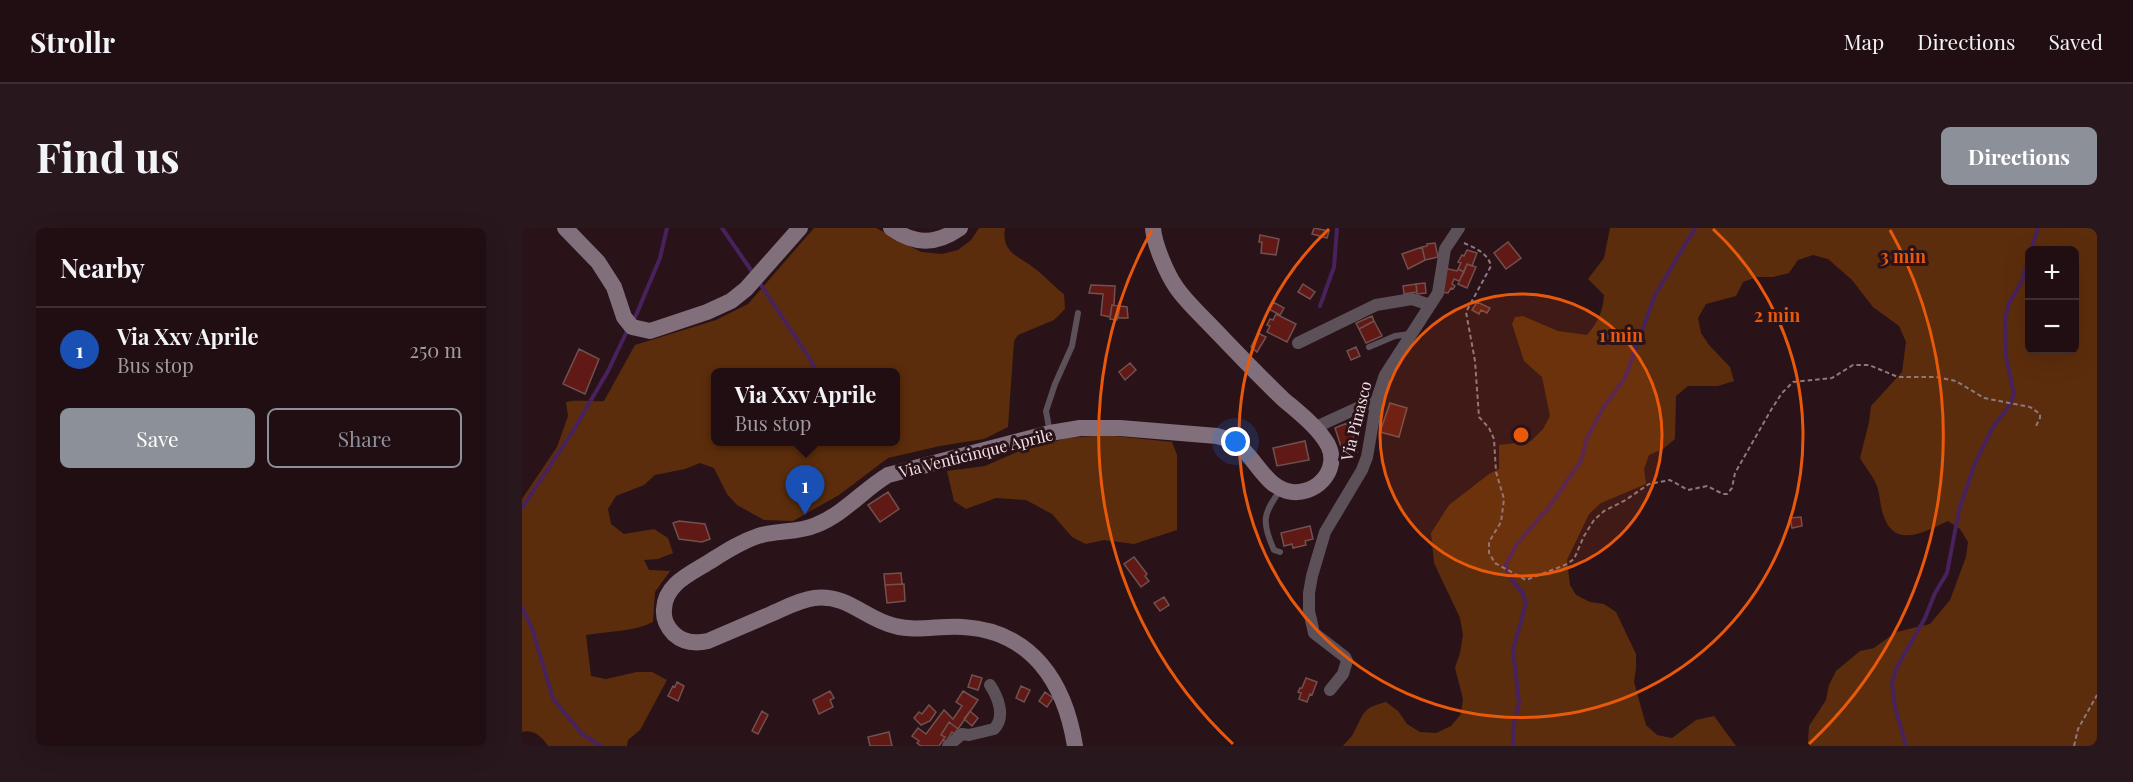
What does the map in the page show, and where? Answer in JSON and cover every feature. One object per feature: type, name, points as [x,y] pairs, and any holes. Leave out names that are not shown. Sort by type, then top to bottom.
[{"type":"main road","points":[[565,228],[598,262],[614,288],[624,317],[632,327],[650,331],[731,301],[746,289],[800,228]]},
{"type":"main road","points":[[891,228],[901,235],[921,242],[945,238],[960,228]]},
{"type":"main road","points":[[1153,228],[1167,270],[1181,295],[1269,386],[1314,428],[1327,444],[1331,455],[1331,466],[1316,487],[1298,492],[1281,489]]},
{"type":"main road","name":"Via Venticinque Aprile","points":[[1075,746],[1067,711],[1047,672],[1037,658],[1018,642],[996,633],[962,626],[898,627],[878,620],[844,601],[823,597],[802,601],[708,641],[697,643],[684,641],[666,625],[663,613],[664,602],[674,585],[740,543],[760,535],[796,531],[815,526],[834,517],[875,483],[888,476],[1050,433],[1080,428],[1120,428],[1217,436],[1238,444],[1269,480],[1281,489]]},
{"type":"street","name":"Via Pinasco","points":[[1330,690],[1343,674],[1347,661],[1314,633],[1309,611],[1312,576],[1325,532],[1362,470],[1367,457],[1377,399],[1384,375],[1438,292],[1445,249],[1459,228]]},
{"type":"street","points":[[1298,343],[1376,304],[1412,299],[1430,304]]},
{"type":"street","points":[[1314,428],[1377,399]]},
{"type":"street","points":[[948,746],[962,734],[969,735],[998,726],[1000,715],[997,695],[990,685]]},
{"type":"lane","points":[[1050,433],[1046,411],[1072,346],[1078,313]]},
{"type":"lane","points":[[1369,347],[1395,336],[1410,334]]},
{"type":"lane","points":[[1281,489],[1266,511],[1265,518],[1271,544],[1275,550],[1281,552]]},
{"type":"path","points":[[1451,239],[1475,248],[1490,262],[1490,270],[1466,312],[1475,361],[1479,417],[1490,428],[1494,439],[1496,472],[1504,499],[1500,522],[1490,542],[1489,553],[1495,563],[1526,579],[1565,565],[1574,559],[1594,520],[1649,484],[1670,480],[1688,490],[1707,486],[1727,494],[1732,488],[1735,473],[1771,410],[1782,393],[1793,382],[1832,378],[1853,365],[1861,364],[1877,367],[1898,377],[1936,377],[1956,381],[1984,398],[2030,407],[2040,414],[2038,425],[2035,428]]},
{"type":"path","points":[[2074,746],[2078,729],[2097,695]]},
{"type":"shaded area","points":[[814,228],[876,228],[921,252],[942,254],[958,250],[971,240],[979,228],[1005,228],[1004,236],[1008,248],[1064,294],[1065,309],[1054,320],[1018,335],[1014,341],[1008,427],[984,439],[888,458],[839,495],[793,521],[764,520],[737,505],[727,494],[714,468],[700,463],[685,469],[655,475],[644,485],[616,496],[608,509],[611,524],[624,534],[654,529],[668,538],[673,553],[658,559],[644,560],[649,570],[670,571],[655,592],[653,622],[629,629],[586,635],[591,676],[606,679],[637,672],[652,672],[667,680],[640,730],[628,740],[627,746],[548,746],[537,734],[522,732],[522,499],[557,447],[568,416],[566,402],[604,401],[635,345],[716,320],[748,304]]},
{"type":"shaded area","points":[[1610,228],[2097,228],[2097,746],[1810,746],[1809,726],[1826,700],[1829,685],[1836,671],[1860,651],[1874,648],[1896,632],[1930,624],[1950,600],[1966,557],[1968,542],[1960,529],[1948,521],[1911,535],[1894,532],[1888,525],[1882,511],[1877,486],[1860,458],[1871,406],[1902,372],[1906,342],[1899,326],[1873,307],[1852,280],[1828,259],[1813,255],[1798,260],[1789,273],[1773,277],[1757,277],[1743,282],[1736,296],[1706,304],[1698,318],[1701,333],[1730,367],[1734,381],[1718,386],[1688,386],[1676,396],[1675,439],[1663,449],[1649,455],[1644,469],[1646,484],[1601,503],[1589,514],[1567,560],[1570,585],[1576,595],[1590,602],[1604,604],[1616,612],[1636,654],[1634,682],[1646,725],[1657,735],[1672,738],[1696,720],[1714,716],[1736,746],[1343,746],[1366,711],[1386,702],[1398,711],[1407,724],[1420,732],[1436,733],[1451,726],[1461,714],[1463,699],[1455,668],[1463,635],[1460,618],[1434,563],[1431,533],[1449,505],[1499,469],[1499,445],[1531,441],[1543,429],[1550,416],[1542,377],[1524,361],[1512,324],[1515,317],[1523,316],[1558,331],[1587,335],[1599,316],[1604,295],[1588,279],[1604,258]]},
{"type":"shaded area","points":[[1105,435],[1172,442],[1177,455],[1177,530],[1134,544],[1104,540],[1086,544],[1072,537],[1052,514],[1026,500],[996,498],[966,509],[954,501],[947,471],[985,466],[1017,452],[1067,438]]},
{"type":"building","points":[[1314,228],[1329,231],[1327,238],[1312,234]]},
{"type":"building","points":[[1260,235],[1279,239],[1276,255],[1261,253]]},
{"type":"building","points":[[1508,242],[1521,258],[1506,269],[1494,253]]},
{"type":"building","points":[[1435,243],[1438,257],[1425,260],[1422,247]]},
{"type":"building","points":[[1422,247],[1425,260],[1408,269],[1402,254]]},
{"type":"building","points":[[1467,250],[1477,253],[1472,266],[1467,264],[1464,272],[1458,269],[1461,263],[1458,262]]},
{"type":"building","points":[[1467,264],[1476,267],[1467,288],[1458,284]]},
{"type":"building","points":[[1444,268],[1464,272],[1459,281],[1454,279],[1452,284],[1455,286],[1448,293],[1440,292]]},
{"type":"building","points":[[1425,283],[1426,293],[1417,294],[1416,284]]},
{"type":"building","points":[[1303,284],[1315,292],[1310,299],[1298,292]]},
{"type":"building","points":[[1416,284],[1417,292],[1404,294],[1403,286]]},
{"type":"building","points":[[1091,285],[1115,286],[1114,305],[1112,305],[1110,317],[1101,315],[1103,294],[1089,293]]},
{"type":"building","points":[[1273,302],[1284,308],[1280,315],[1269,309]]},
{"type":"building","points":[[1477,302],[1490,308],[1487,313],[1481,310],[1479,314],[1472,310]]},
{"type":"building","points":[[1112,305],[1120,306],[1117,320],[1110,319]]},
{"type":"building","points":[[1120,306],[1127,307],[1128,318],[1118,318]]},
{"type":"building","points":[[1276,314],[1296,324],[1287,342],[1267,332],[1270,319],[1273,320]]},
{"type":"building","points":[[1372,316],[1374,321],[1359,329],[1356,323]]},
{"type":"building","points":[[1374,321],[1382,336],[1366,343],[1359,329]]},
{"type":"building","points":[[1258,333],[1266,337],[1257,352],[1251,347]]},
{"type":"building","points":[[1356,347],[1360,356],[1351,360],[1347,351]]},
{"type":"building","points":[[579,349],[599,359],[585,394],[563,384]]},
{"type":"building","points":[[1130,363],[1136,370],[1125,380],[1119,372]]},
{"type":"building","points":[[1390,403],[1407,408],[1399,437],[1380,432]]},
{"type":"building","points":[[1347,423],[1350,432],[1352,431],[1357,452],[1344,456],[1335,428]]},
{"type":"building","points":[[1305,441],[1309,460],[1277,466],[1273,448]]},
{"type":"building","points":[[888,492],[899,509],[880,522],[868,505]]},
{"type":"building","points":[[1801,517],[1802,526],[1792,528],[1790,518]]},
{"type":"building","points":[[679,521],[705,524],[710,539],[702,542],[679,539],[673,523]]},
{"type":"building","points":[[1310,526],[1313,539],[1305,541],[1306,545],[1293,548],[1292,544],[1284,546],[1281,533]]},
{"type":"building","points":[[1134,557],[1147,574],[1145,576],[1149,581],[1141,587],[1124,564]]},
{"type":"building","points":[[901,573],[902,584],[885,585],[884,574]]},
{"type":"building","points":[[904,584],[905,601],[887,603],[885,585]]},
{"type":"building","points":[[1164,597],[1169,605],[1160,611],[1154,603]]},
{"type":"building","points":[[972,675],[982,678],[978,690],[968,687]]},
{"type":"building","points":[[1306,678],[1317,682],[1307,702],[1299,699],[1301,693],[1298,692]]},
{"type":"building","points":[[677,682],[684,686],[678,701],[668,696]]},
{"type":"building","points":[[1021,686],[1030,690],[1024,702],[1016,698]]},
{"type":"building","points":[[830,691],[834,698],[830,700],[833,707],[819,714],[813,700]]},
{"type":"building","points":[[963,691],[978,700],[958,729],[949,722],[941,735],[945,737],[939,746],[921,746],[917,743],[919,741],[912,736],[918,728],[926,734],[944,710],[953,719],[962,706],[956,702]]},
{"type":"building","points":[[1045,692],[1053,698],[1047,707],[1039,701]]},
{"type":"building","points":[[929,705],[936,712],[930,721],[921,725],[914,718],[919,712],[922,714]]},
{"type":"building","points":[[762,711],[768,715],[758,734],[752,731]]},
{"type":"building","points":[[970,711],[978,718],[972,726],[964,719]]},
{"type":"building","points":[[949,722],[958,729],[954,734],[952,732],[946,742],[943,740],[945,737],[941,735]]},
{"type":"building","points":[[889,732],[892,746],[870,746],[868,737]]},
{"type":"waterway","points":[[634,320],[660,258],[667,228]]},
{"type":"waterway","points":[[722,228],[753,273]]},
{"type":"waterway","points":[[1320,306],[1334,267],[1337,228]]},
{"type":"waterway","points":[[1513,746],[1513,728],[1519,703],[1513,650],[1526,603],[1523,594],[1507,573],[1506,564],[1516,545],[1549,507],[1581,461],[1587,438],[1603,408],[1625,378],[1655,295],[1695,228]]},
{"type":"waterway","points":[[2032,246],[2038,228]]},
{"type":"waterway","points":[[1906,746],[1895,707],[1892,683],[1897,667],[1947,573],[1959,510],[1975,463],[1994,425],[2008,408],[2014,395],[2006,356],[2005,319],[2009,303],[2025,272]]},
{"type":"waterway","points":[[759,282],[814,368]]},
{"type":"waterway","points":[[522,508],[573,431],[608,371],[628,329]]},
{"type":"waterway","points":[[522,608],[532,628],[553,699],[582,734],[601,746]]},
{"type":"place","name":"Via Xxv Aprile","points":[[805,515]]}]
